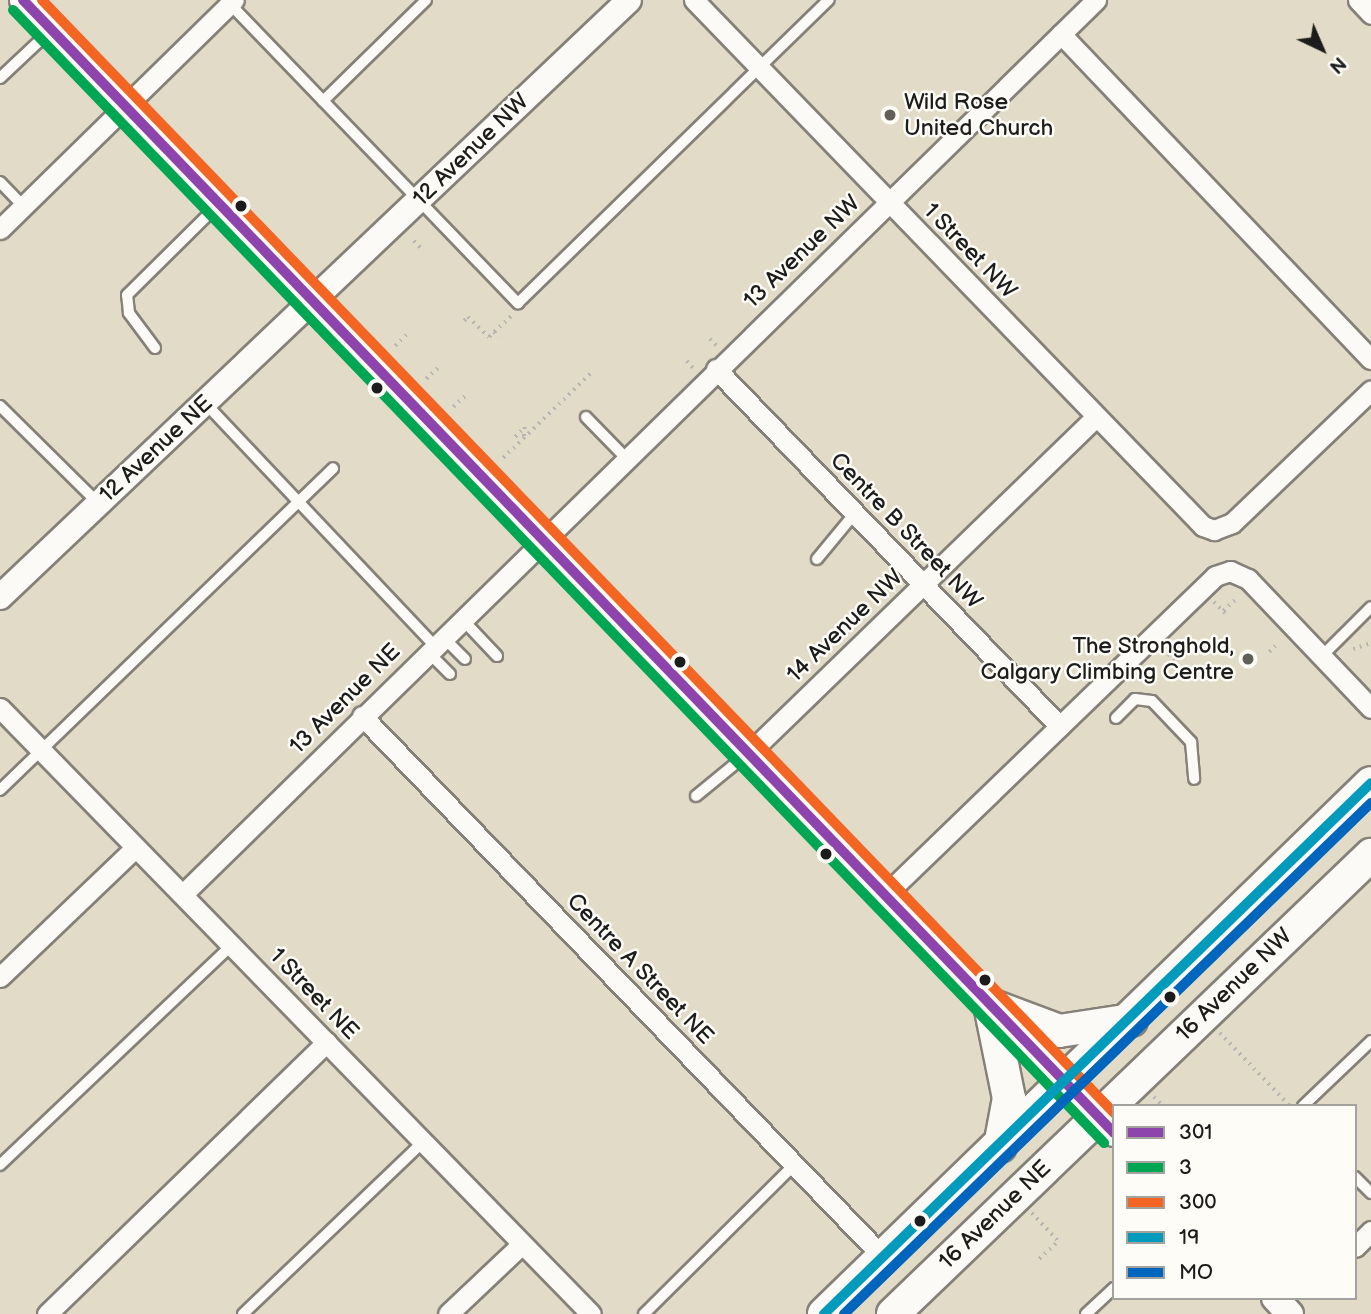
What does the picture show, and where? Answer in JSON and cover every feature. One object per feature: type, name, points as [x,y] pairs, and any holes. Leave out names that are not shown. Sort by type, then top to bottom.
[{"type":"highway","name":"16 Avenue NW","points":[[1065,1082],[1371,783]]},
{"type":"highway","name":"16 Avenue NW","points":[[1127,1104],[1371,855]]},
{"type":"highway","points":[[990,1005],[1059,1031],[1131,1020]]},
{"type":"highway","points":[[990,1005],[1009,1098],[1000,1146]]},
{"type":"highway","name":"16 Avenue NE","points":[[824,1314],[1065,1082]]},
{"type":"highway","name":"16 Avenue NE","points":[[893,1314],[1106,1125]]},
{"type":"main road","points":[[23,0],[1106,1125]]},
{"type":"street","name":"12 Avenue NW","points":[[313,301],[629,0]]},
{"type":"street","name":"1 Street NW","points":[[694,0],[1198,522],[1214,530],[1232,523],[1371,390]]},
{"type":"street","name":"13 Avenue NW","points":[[542,538],[1096,0]]},
{"type":"street","points":[[1358,0],[1371,14]]},
{"type":"street","points":[[0,229],[230,1]]},
{"type":"street","points":[[1061,34],[1371,359]]},
{"type":"street","name":"12 Avenue NE","points":[[0,597],[313,301]]},
{"type":"street","name":"Centre B Street NW","points":[[716,369],[1060,726]]},
{"type":"street","name":"14 Avenue NW","points":[[749,753],[1096,417]]},
{"type":"street","name":"13 Avenue NE","points":[[183,894],[542,538]]},
{"type":"street","points":[[884,895],[1215,576],[1230,571],[1248,579],[1371,708]]},
{"type":"street","name":"1 Street NE","points":[[0,708],[134,849],[233,944],[520,1246],[591,1314]]},
{"type":"street","name":"Centre A Street NE","points":[[362,716],[883,1257]]},
{"type":"street","points":[[0,977],[134,849]]},
{"type":"street","points":[[47,1314],[327,1042]]},
{"type":"street","points":[[1357,1245],[1371,1231]]},
{"type":"street","points":[[448,1314],[520,1246]]},
{"type":"lane","points":[[323,101],[426,0]]},
{"type":"lane","points":[[230,1],[518,303],[829,0]]},
{"type":"lane","points":[[0,78],[52,30]]},
{"type":"lane","points":[[0,182],[23,206]]},
{"type":"lane","points":[[155,348],[129,313],[127,295],[220,204]]},
{"type":"lane","points":[[205,403],[435,644],[450,674]]},
{"type":"lane","points":[[0,406],[98,503]]},
{"type":"lane","points":[[586,416],[625,457]]},
{"type":"lane","points":[[0,790],[332,468]]},
{"type":"lane","points":[[817,559],[855,513]]},
{"type":"lane","points":[[1322,656],[1371,607]]},
{"type":"lane","points":[[461,618],[497,656]]},
{"type":"lane","points":[[435,644],[466,659]]},
{"type":"lane","points":[[1116,718],[1135,699],[1149,698],[1191,742],[1194,779]]},
{"type":"lane","points":[[696,796],[749,753]]},
{"type":"lane","points":[[0,1165],[233,944]]},
{"type":"lane","points":[[1305,1104],[1371,1041]]},
{"type":"lane","points":[[243,1314],[422,1143]]},
{"type":"lane","points":[[644,1314],[795,1164]]},
{"type":"lane","points":[[1357,1179],[1371,1193]]},
{"type":"lane","points":[[1086,1314],[1112,1290]]},
{"type":"path","points":[[414,241],[421,248]]},
{"type":"path","points":[[480,338],[494,332],[522,306]]},
{"type":"path","points":[[464,321],[473,322],[485,334]]},
{"type":"path","points":[[468,326],[473,322]]},
{"type":"path","points":[[494,332],[499,337]]},
{"type":"path","points":[[395,346],[406,335]]},
{"type":"path","points":[[710,339],[717,346]]},
{"type":"path","points":[[687,361],[695,369]]},
{"type":"path","points":[[426,379],[438,368]]},
{"type":"path","points":[[503,458],[591,373]]},
{"type":"path","points":[[453,407],[465,396]]},
{"type":"path","points":[[531,418],[538,425]]},
{"type":"path","points":[[520,442],[514,436],[526,427],[524,438]]},
{"type":"path","points":[[1212,601],[1224,612],[1237,598]]},
{"type":"path","points":[[1269,652],[1279,642]]},
{"type":"path","points":[[1353,649],[1371,643]]},
{"type":"path","points":[[1168,653],[1174,660]]},
{"type":"path","points":[[361,678],[366,683]]},
{"type":"path","points":[[1220,1033],[1288,1104]]},
{"type":"path","points":[[1153,1095],[1161,1104]]},
{"type":"path","points":[[1028,1209],[1059,1240],[1038,1259]]},
{"type":"transit line","name":"301","points":[[23,0],[1112,1131]]},
{"type":"transit line","name":"300","points":[[42,0],[1112,1111]]},
{"type":"transit line","name":"3","points":[[13,10],[1104,1143]]},
{"type":"transit line","name":"19","points":[[824,1314],[1371,783]]},
{"type":"transit line","name":"MO","points":[[844,1314],[1371,803]]},
{"type":"place","name":"Wild Rose United Church","points":[[890,115]]},
{"type":"place","name":"The Stronghold, Calgary Climbing Centre","points":[[1248,659]]}]
